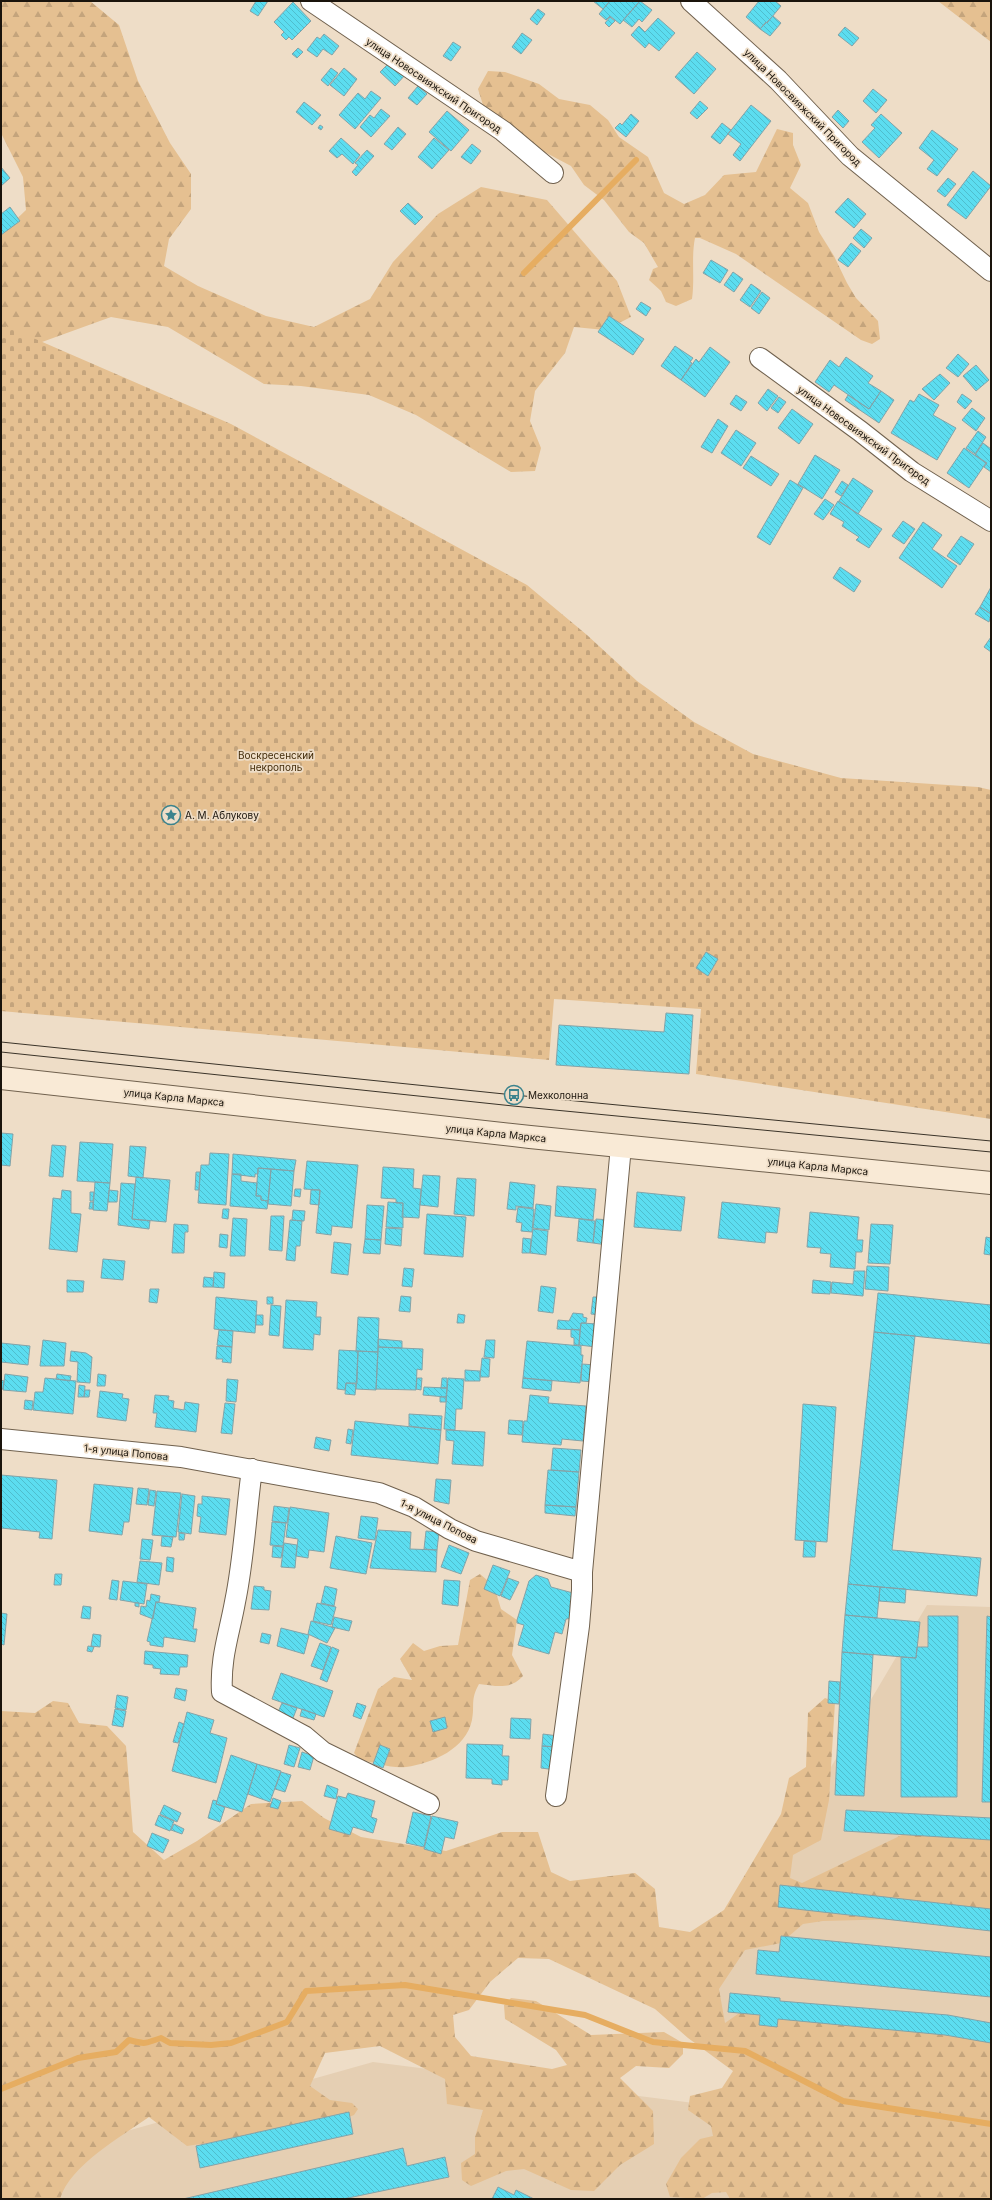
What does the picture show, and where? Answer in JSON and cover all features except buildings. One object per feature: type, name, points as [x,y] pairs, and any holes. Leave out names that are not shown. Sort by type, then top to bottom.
[{"type":"main road","name":"улица Карла Маркса","points":[[1,1078],[621,1146],[991,1183]]},
{"type":"street","name":"улица Новосвияжский Пригород","points":[[311,1],[502,131],[553,173]]},
{"type":"street","name":"улица Новосвияжский Пригород","points":[[691,1],[778,80],[850,156],[991,271]]},
{"type":"street","name":"улица Новосвияжский Пригород","points":[[760,358],[860,431],[912,472],[991,521]]},
{"type":"street","points":[[556,1796],[579,1626],[582,1572],[621,1146]]},
{"type":"street","name":"1-я улица Попова","points":[[1,1439],[181,1457],[379,1493],[414,1507],[450,1529],[476,1541],[582,1572]]},
{"type":"street","points":[[252,1469],[235,1602],[225,1642],[221,1671],[222,1692],[304,1736],[323,1752],[430,1804]]},
{"type":"shaded area","points":[[927,1605],[991,1607],[991,2074],[680,2022]]},
{"type":"shaded area","points":[[373,2062],[991,2141],[991,2199],[20,2199],[38,2156]]},
{"type":"green space","points":[[1,1],[90,1],[119,25],[138,81],[170,143],[191,174],[191,209],[169,239],[164,266],[198,286],[266,316],[314,327],[370,299],[393,262],[438,214],[481,187],[547,200],[617,281],[631,317],[605,330],[574,327],[565,353],[535,391],[530,421],[541,448],[535,471],[511,472],[416,415],[369,395],[301,386],[264,384],[168,327],[111,317],[42,342],[1,361],[1,234],[26,210],[23,177],[1,133]]},
{"type":"green space","points":[[938,1],[991,1],[991,42]]},
{"type":"green space","points":[[488,71],[505,72],[539,84],[559,99],[590,105],[608,120],[619,137],[648,157],[664,193],[684,204],[705,195],[724,175],[756,172],[777,129],[793,133],[793,145],[801,165],[790,188],[808,203],[819,232],[834,256],[847,283],[856,298],[878,321],[880,339],[872,344],[861,340],[736,254],[700,238],[695,238],[692,299],[676,306],[666,302],[661,291],[649,280],[653,269],[658,267],[644,243],[629,232],[604,200],[584,185],[571,166],[518,138],[483,105],[478,89]]},
{"type":"green space","name":"Воскресенский некрополь","points":[[1,324],[231,424],[527,585],[587,635],[637,681],[694,722],[753,754],[841,778],[978,787],[991,790],[991,1119],[696,1074],[701,1009],[554,999],[549,1060],[1,1011]]},
{"type":"green space","points":[[480,1574],[494,1586],[501,1609],[517,1620],[512,1655],[523,1676],[513,1683],[503,1686],[479,1684],[474,1698],[473,1715],[469,1730],[456,1747],[447,1753],[427,1762],[406,1767],[389,1766],[360,1760],[354,1753],[378,1689],[394,1677],[412,1680],[400,1659],[413,1643],[424,1651],[440,1646],[458,1645],[470,1580]]},
{"type":"green space","points":[[825,1698],[835,1702],[829,1800],[821,1840],[793,1855],[790,1878],[802,1883],[910,1831],[991,1833],[991,1911],[937,1918],[823,1921],[803,1924],[781,1943],[745,1950],[719,1989],[725,2023],[745,2009],[991,2029],[991,2199],[730,2199],[726,2192],[712,2193],[702,2199],[670,2197],[666,2184],[681,2158],[700,2139],[713,2136],[711,2126],[688,2110],[690,2096],[722,2088],[733,2071],[688,2038],[655,2009],[549,1959],[518,1958],[490,1982],[469,2010],[453,2015],[455,2037],[471,2056],[552,2069],[567,2065],[556,2050],[505,2019],[504,2005],[511,1998],[536,2001],[591,2035],[664,2032],[683,2043],[683,2054],[669,2068],[636,2066],[620,2078],[653,2111],[654,2144],[620,2165],[594,2191],[571,2190],[524,2169],[506,2171],[471,2186],[462,2180],[461,2163],[475,2154],[475,2137],[483,2110],[447,2104],[445,2079],[380,2046],[325,2053],[310,2086],[330,2100],[352,2103],[358,2109],[354,2115],[328,2125],[187,2146],[149,2117],[85,2163],[74,2175],[60,2199],[1,2199],[1,1711],[35,1713],[53,1701],[68,1703],[79,1723],[107,1726],[126,1746],[133,1832],[164,1860],[197,1841],[251,1804],[302,1801],[324,1818],[361,1837],[446,1851],[502,1832],[538,1832],[551,1872],[570,1881],[635,1873],[655,1889],[659,1927],[690,1932],[724,1910],[781,1814],[789,1778],[806,1767],[808,1713]]},
{"type":"waterway","points":[[524,273],[636,160]]},
{"type":"waterway","points":[[1,2089],[78,2058],[116,2052],[129,2040],[146,2043],[161,2038],[170,2043],[211,2045],[231,2043],[287,2022],[306,1991],[405,1985],[585,2015],[653,2042],[745,2051],[843,2101],[991,2124]]},
{"type":"tram line","points":[[1,1042],[514,1095],[991,1141]]},
{"type":"tram line","points":[[1,1052],[513,1106],[991,1152]]},
{"type":"place","name":"А. М. Аблукову","points":[[171,815]]},
{"type":"place","name":"Мехколонна","points":[[514,1095]]}]
